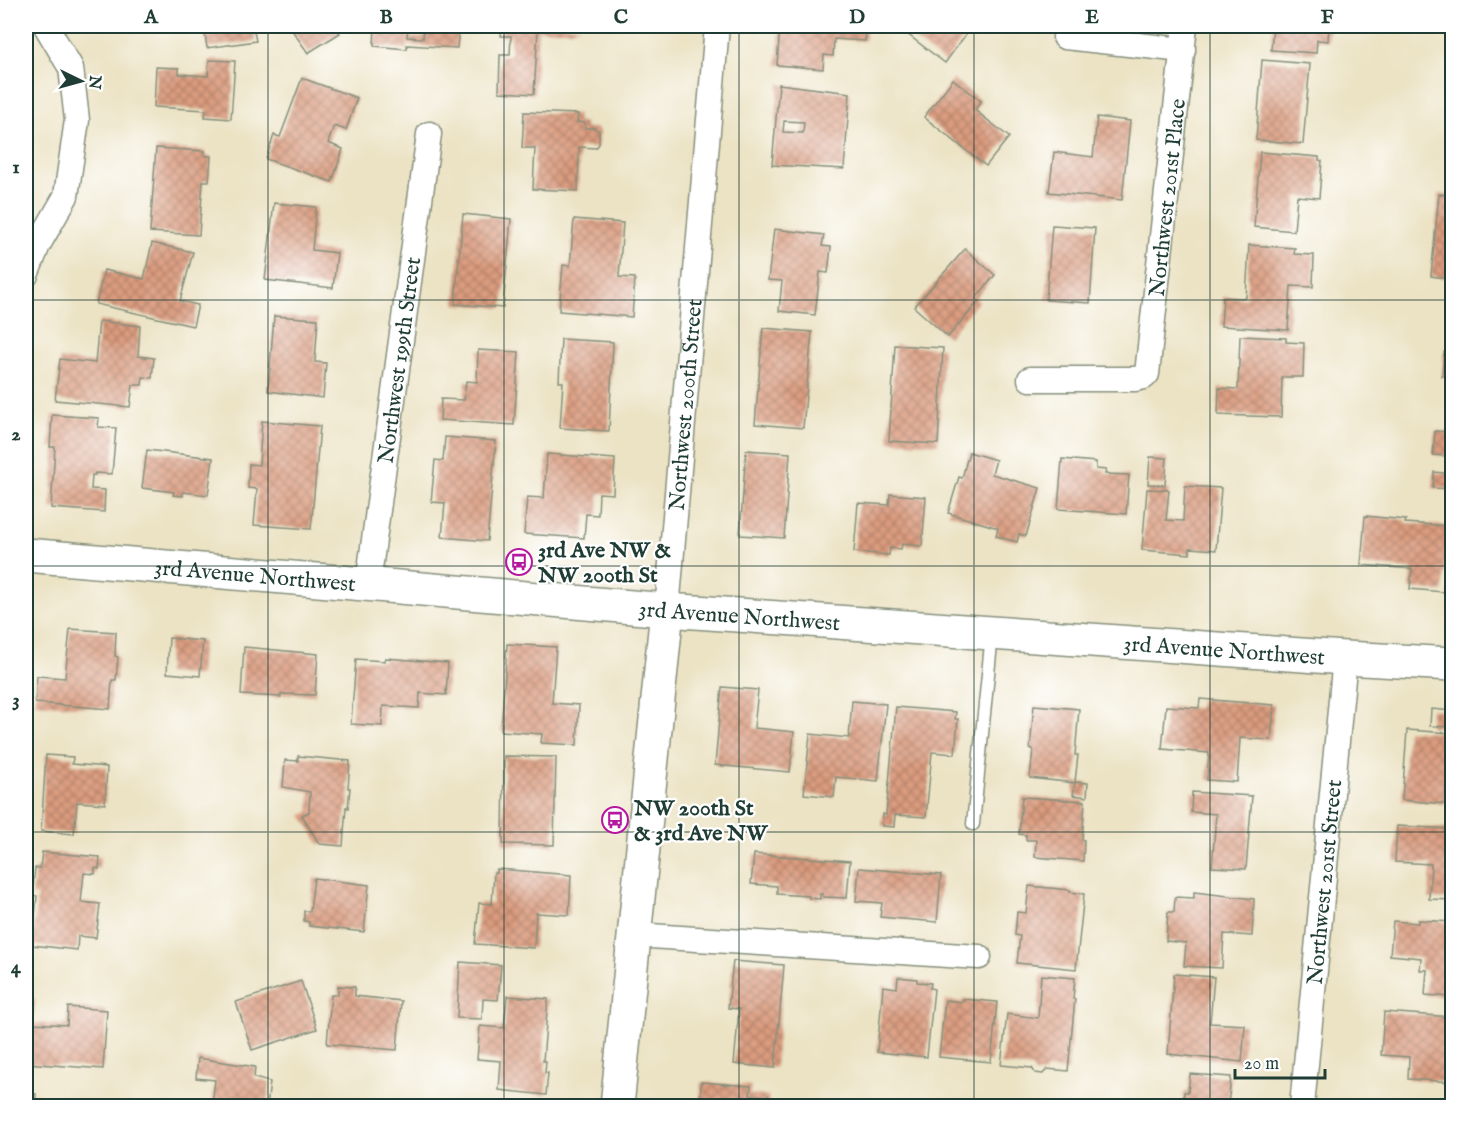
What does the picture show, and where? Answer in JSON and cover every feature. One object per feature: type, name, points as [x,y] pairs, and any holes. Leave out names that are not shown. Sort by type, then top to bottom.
[{"type":"street","points":[[26,272],[38,245],[66,196],[77,120],[71,68],[46,26]]},
{"type":"street","name":"Northwest 200th Street","points":[[617,1107],[667,610],[717,26]]},
{"type":"street","name":"Northwest 201st Place","points":[[1030,379],[1135,379],[1144,377],[1149,369],[1185,26]]},
{"type":"street","points":[[1065,37],[1183,50]]},
{"type":"street","name":"Northwest 199th Street","points":[[368,584],[429,134]]},
{"type":"street","name":"3rd Avenue Northwest","points":[[26,555],[667,610],[1452,664]]},
{"type":"street","name":"Northwest 201st Street","points":[[1302,1107],[1345,658]]},
{"type":"street","points":[[634,935],[979,957]]},
{"type":"lane","points":[[974,824],[993,633]]},
{"type":"building","points":[[204,26],[253,26],[256,41],[207,48]]},
{"type":"building","points":[[289,26],[334,26],[340,33],[308,53]]},
{"type":"building","points":[[375,26],[408,26],[407,37],[423,38],[424,26],[459,26],[457,48],[407,45],[407,49],[374,46]]},
{"type":"building","points":[[502,26],[580,26],[572,30],[538,30],[534,94],[499,92],[500,55],[510,55],[511,36],[501,36]]},
{"type":"building","points":[[780,26],[867,26],[865,41],[834,39],[833,56],[824,55],[823,69],[777,65]]},
{"type":"building","points":[[911,26],[972,26],[945,63],[906,33]]},
{"type":"building","points":[[1273,26],[1329,26],[1328,41],[1317,40],[1316,53],[1271,50]]},
{"type":"building","points":[[209,60],[235,61],[231,119],[205,117],[206,110],[154,107],[156,67],[179,68],[179,74],[208,76]]},
{"type":"building","points":[[1262,60],[1310,64],[1303,144],[1256,140]]},
{"type":"building","points":[[302,78],[357,98],[346,130],[334,126],[328,143],[343,149],[332,182],[266,159],[274,135],[280,137]]},
{"type":"building","points":[[953,79],[981,101],[975,110],[1009,137],[986,166],[924,117]]},
{"type":"building","points":[[779,84],[850,93],[844,169],[772,165]],"holes":[[[784,121],[804,122],[803,133],[783,132]]]},
{"type":"building","points":[[28,88],[30,137],[26,137],[26,89]]},
{"type":"building","points":[[524,112],[578,114],[577,122],[585,123],[585,128],[595,128],[599,131],[599,144],[596,148],[579,147],[578,191],[533,189],[535,148],[522,148]]},
{"type":"building","points":[[1097,117],[1130,121],[1122,200],[1049,192],[1054,152],[1093,157]]},
{"type":"building","points":[[156,148],[205,151],[205,156],[211,156],[209,181],[203,181],[199,235],[150,232]]},
{"type":"building","points":[[1260,152],[1319,157],[1322,161],[1319,198],[1297,196],[1294,231],[1254,227]]},
{"type":"building","points":[[1439,194],[1452,195],[1452,279],[1431,276]]},
{"type":"building","points":[[274,203],[316,207],[312,250],[337,253],[333,288],[265,280]]},
{"type":"building","points":[[463,214],[511,219],[503,308],[455,304]]},
{"type":"building","points":[[574,219],[623,223],[619,277],[635,278],[632,317],[559,311],[563,265],[570,266]]},
{"type":"building","points":[[1052,225],[1095,228],[1090,303],[1046,300]]},
{"type":"building","points":[[774,229],[824,235],[822,246],[831,247],[828,273],[820,272],[815,315],[779,311],[782,281],[768,280]]},
{"type":"building","points":[[152,243],[193,252],[180,301],[198,305],[193,326],[96,304],[104,270],[144,279]]},
{"type":"building","points":[[1249,245],[1295,248],[1294,254],[1314,255],[1313,287],[1291,286],[1288,330],[1221,326],[1223,297],[1246,298]]},
{"type":"building","points":[[965,249],[995,275],[976,298],[979,301],[948,337],[914,307]]},
{"type":"building","points":[[274,316],[318,319],[315,362],[326,363],[323,398],[268,391]]},
{"type":"building","points":[[99,321],[140,326],[138,356],[154,358],[152,378],[143,377],[142,385],[133,385],[130,407],[55,400],[60,359],[95,363]]},
{"type":"building","points":[[763,328],[812,332],[803,428],[755,424]]},
{"type":"building","points":[[1240,336],[1286,338],[1286,342],[1304,343],[1303,377],[1282,377],[1281,417],[1218,415],[1219,388],[1238,389]]},
{"type":"building","points":[[561,339],[613,342],[609,431],[560,428],[563,382],[559,382]]},
{"type":"building","points":[[895,345],[943,348],[938,444],[889,441]]},
{"type":"building","points":[[478,350],[519,352],[514,425],[440,420],[441,399],[464,400],[466,381],[477,382]]},
{"type":"building","points":[[1444,352],[1452,352],[1452,376],[1442,376]]},
{"type":"building","points":[[52,415],[99,418],[98,427],[116,428],[112,474],[95,473],[92,475],[91,489],[105,490],[104,512],[51,508],[55,447],[50,447]]},
{"type":"building","points":[[262,421],[320,426],[311,529],[254,525],[257,489],[248,488],[249,464],[259,465]]},
{"type":"building","points":[[1451,422],[1452,463],[1447,463],[1448,456],[1433,455],[1435,431],[1450,432]]},
{"type":"building","points":[[445,437],[496,441],[487,541],[442,537],[445,503],[431,502],[435,460],[443,461]]},
{"type":"building","points":[[147,450],[213,458],[208,495],[183,492],[183,496],[173,495],[174,492],[142,488]]},
{"type":"building","points":[[746,450],[790,453],[784,538],[740,535]]},
{"type":"building","points":[[969,452],[996,460],[992,474],[1040,488],[1026,536],[1019,534],[1017,542],[996,536],[998,528],[948,513],[959,477],[962,478]]},
{"type":"building","points":[[547,454],[615,459],[613,494],[599,493],[598,515],[586,514],[584,538],[524,534],[527,497],[544,498]]},
{"type":"building","points":[[1150,457],[1167,458],[1165,485],[1148,484]]},
{"type":"building","points":[[1062,459],[1096,462],[1096,469],[1106,470],[1105,474],[1129,475],[1126,514],[1058,509]]},
{"type":"building","points":[[1434,472],[1452,474],[1452,489],[1433,488]]},
{"type":"building","points":[[1185,486],[1221,488],[1216,550],[1190,548],[1190,554],[1142,550],[1147,489],[1169,490],[1166,520],[1183,521]]},
{"type":"building","points":[[890,494],[926,497],[922,546],[902,544],[901,549],[890,548],[889,555],[854,552],[858,503],[889,505]]},
{"type":"building","points":[[1365,516],[1406,520],[1405,523],[1449,526],[1443,592],[1410,589],[1412,569],[1361,565]]},
{"type":"building","points":[[70,629],[116,632],[115,656],[118,657],[116,680],[112,680],[110,709],[35,703],[37,676],[65,678]]},
{"type":"building","points":[[169,638],[203,641],[200,676],[167,673]]},
{"type":"building","points":[[507,644],[556,647],[552,703],[579,705],[577,745],[541,743],[542,734],[501,731]]},
{"type":"building","points":[[244,647],[318,654],[315,695],[281,694],[281,697],[241,695]]},
{"type":"building","points":[[385,658],[448,663],[446,695],[420,693],[419,708],[383,706],[382,726],[351,724],[356,659],[384,661]]},
{"type":"building","points":[[722,687],[758,690],[754,728],[794,732],[790,772],[715,765]]},
{"type":"building","points":[[1200,699],[1274,705],[1271,740],[1240,738],[1237,782],[1207,780],[1209,753],[1162,749],[1166,706],[1199,708]]},
{"type":"building","points":[[852,701],[886,704],[878,781],[836,777],[834,797],[804,794],[810,734],[849,738]]},
{"type":"building","points":[[1034,705],[1079,709],[1075,782],[1088,783],[1087,797],[1073,795],[1075,783],[1030,778]]},
{"type":"building","points":[[896,707],[956,712],[955,719],[958,719],[955,754],[932,752],[926,817],[895,815],[894,827],[882,826],[883,814],[886,815]]},
{"type":"building","points":[[1431,709],[1452,711],[1452,727],[1430,726]]},
{"type":"building","points":[[1407,730],[1450,733],[1448,754],[1452,755],[1452,788],[1446,787],[1445,804],[1402,800]]},
{"type":"building","points":[[46,755],[73,757],[72,764],[107,767],[105,804],[77,802],[74,834],[41,831]]},
{"type":"building","points":[[298,756],[350,761],[348,788],[350,788],[343,846],[319,844],[302,815],[309,812],[310,792],[283,787],[285,760],[298,761]]},
{"type":"building","points":[[504,756],[556,757],[554,845],[503,844]]},
{"type":"building","points":[[1192,792],[1252,796],[1246,869],[1212,867],[1216,814],[1191,812]]},
{"type":"building","points":[[1022,797],[1085,801],[1083,861],[1035,857],[1036,840],[1026,840],[1026,835],[1019,834]]},
{"type":"building","points":[[1397,826],[1452,829],[1452,900],[1429,899],[1431,864],[1395,862]]},
{"type":"building","points":[[42,852],[100,857],[99,869],[95,868],[95,874],[84,873],[81,902],[100,904],[96,938],[78,936],[77,950],[32,945],[37,896],[32,895],[35,868],[40,868]]},
{"type":"building","points":[[754,854],[850,861],[847,898],[823,897],[823,894],[820,894],[820,899],[777,894],[777,886],[751,884]]},
{"type":"building","points":[[859,868],[941,875],[937,922],[880,917],[882,903],[856,901]]},
{"type":"building","points":[[497,869],[571,875],[569,915],[536,913],[534,948],[475,944],[479,903],[492,904],[494,873],[497,873]]},
{"type":"building","points":[[314,878],[369,885],[364,932],[309,926],[309,922],[304,921],[304,911],[310,911]]},
{"type":"building","points":[[1029,886],[1070,890],[1070,892],[1084,894],[1076,969],[1017,963],[1020,936],[1015,935],[1017,912],[1026,913]]},
{"type":"building","points":[[1194,892],[1254,899],[1252,936],[1224,934],[1222,968],[1184,966],[1186,943],[1166,941],[1168,912],[1174,912],[1175,897],[1194,898]]},
{"type":"building","points":[[1418,920],[1452,922],[1452,997],[1425,995],[1427,970],[1420,970],[1421,958],[1390,955],[1393,921],[1418,923]]},
{"type":"building","points":[[733,961],[784,965],[775,1068],[734,1064],[739,1009],[728,1008]]},
{"type":"building","points":[[460,962],[501,965],[498,1000],[483,999],[482,1019],[457,1018]]},
{"type":"building","points":[[1174,974],[1214,977],[1210,1023],[1245,1025],[1242,1062],[1168,1054]]},
{"type":"building","points":[[1041,975],[1075,978],[1068,1071],[1047,1069],[1043,1074],[1035,1073],[1032,1068],[1001,1065],[1007,1014],[1038,1018]]},
{"type":"building","points":[[898,977],[931,983],[930,988],[934,989],[927,1057],[877,1052],[883,986],[897,988]]},
{"type":"building","points":[[301,981],[317,1029],[252,1050],[236,1002]]},
{"type":"building","points":[[338,986],[355,987],[355,996],[401,1001],[397,1050],[327,1044],[331,995],[338,995]]},
{"type":"building","points":[[507,996],[548,999],[543,1061],[546,1061],[545,1073],[548,1073],[546,1095],[499,1090],[501,1061],[477,1059],[480,1026],[504,1028]]},
{"type":"building","points":[[26,998],[35,999],[33,1023],[67,1025],[68,1007],[107,1010],[103,1069],[26,1063]]},
{"type":"building","points":[[963,999],[997,1002],[991,1062],[939,1057],[945,1000],[962,1002]]},
{"type":"building","points":[[1384,1012],[1452,1017],[1452,1082],[1408,1079],[1409,1057],[1381,1055]]},
{"type":"building","points":[[198,1058],[255,1067],[254,1078],[270,1082],[267,1106],[212,1106],[215,1080],[196,1078]]},
{"type":"building","points":[[1190,1074],[1231,1077],[1228,1106],[1183,1106],[1184,1092],[1188,1092]]},
{"type":"building","points":[[701,1082],[751,1086],[750,1095],[769,1096],[768,1106],[700,1106]]},
{"type":"building","points":[[26,1093],[36,1094],[35,1106],[26,1106]]},
{"type":"building","points":[[1408,1101],[1445,1103],[1445,1106],[1408,1106]]},
{"type":"place","name":"3rd Ave NW & NW 200th St","points":[[519,562]]},
{"type":"place","name":"NW 200th St & 3rd Ave NW","points":[[615,820]]}]
